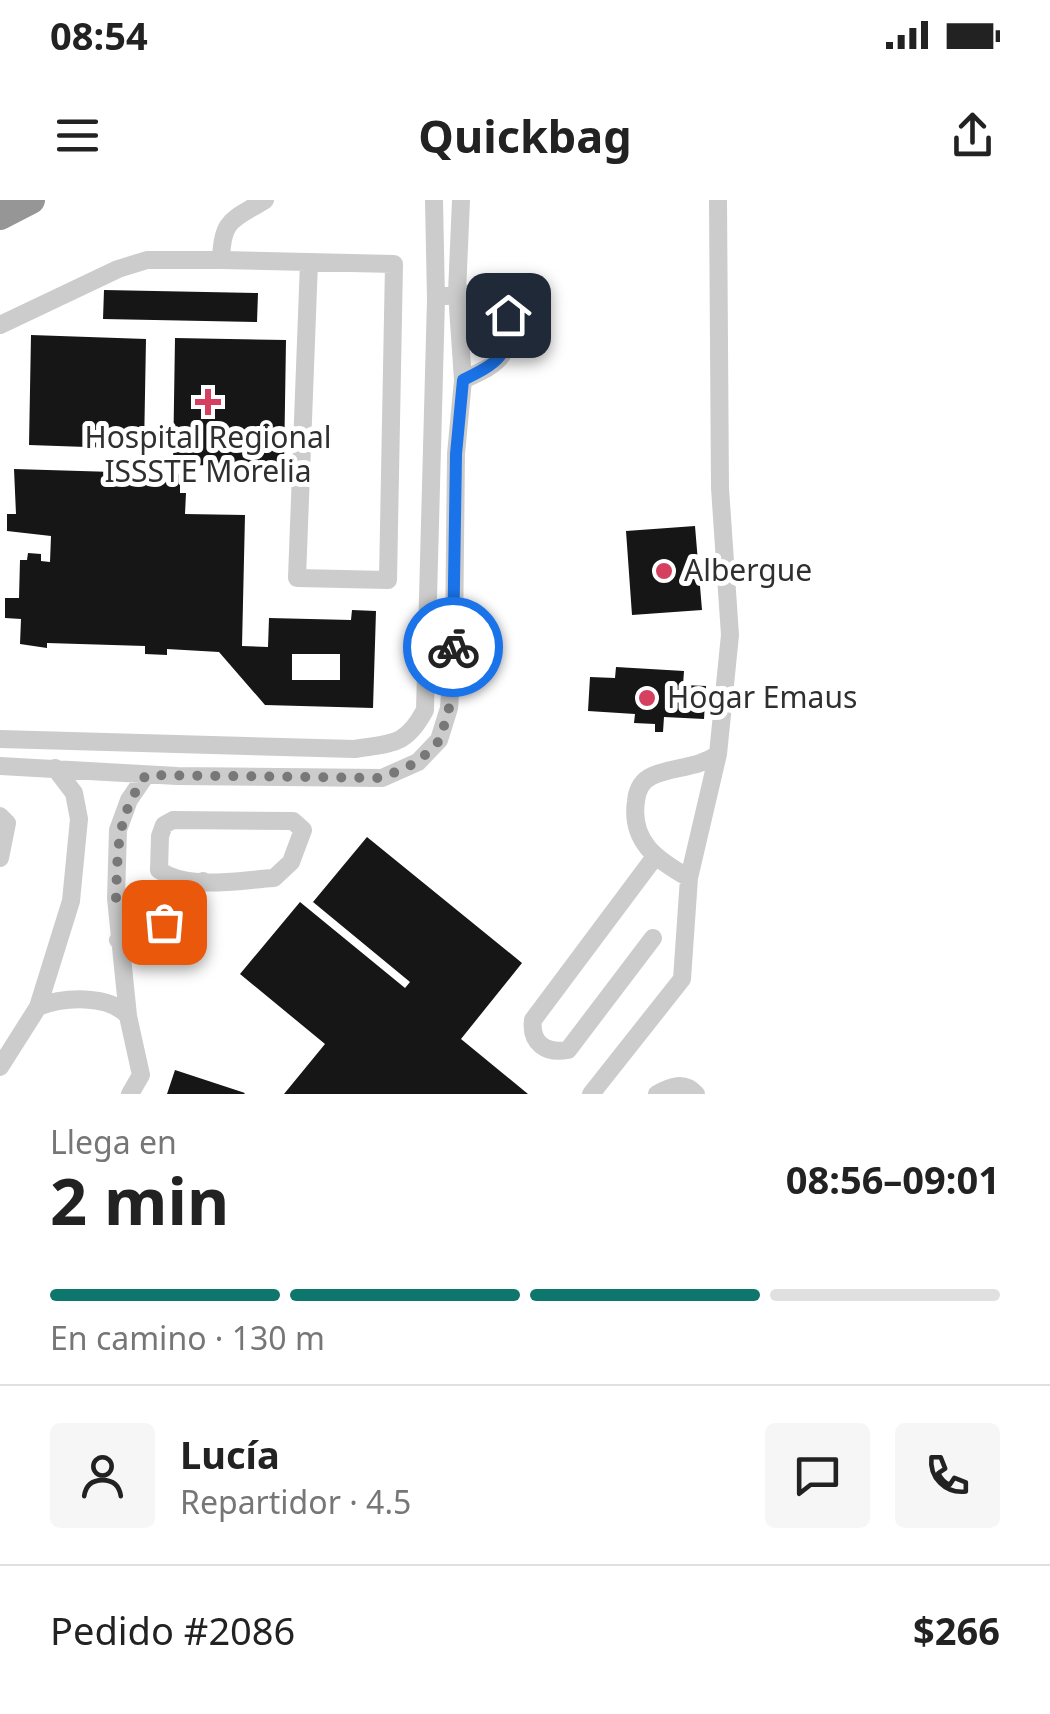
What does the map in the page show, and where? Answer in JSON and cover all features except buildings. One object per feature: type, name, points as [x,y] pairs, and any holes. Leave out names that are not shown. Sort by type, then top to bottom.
[{"type":"highway","points":[[0,216],[31,200]]},
{"type":"street","points":[[221,260],[226,224],[265,200]]},
{"type":"street","points":[[0,739],[355,748],[391,744],[413,732],[424,710],[436,299],[434,200]]},
{"type":"street","points":[[0,766],[146,775],[382,778],[418,762],[440,740],[449,708],[454,637],[456,454],[463,380],[457,294],[461,200]]},
{"type":"street","points":[[590,1094],[682,979],[689,878],[718,754],[730,635],[720,488],[718,200]]},
{"type":"street","points":[[0,325],[147,260],[221,260],[309,262],[394,264],[388,580],[296,578],[309,262]]},
{"type":"street","points":[[436,299],[474,293],[496,300],[508,315],[510,336],[501,357],[463,380]]},
{"type":"street","points":[[689,878],[654,858],[642,841],[634,818],[638,790],[649,777],[704,764],[718,754]]},
{"type":"street","points":[[0,1067],[38,1007],[71,901],[78,819],[74,793],[55,768]]},
{"type":"street","points":[[130,1094],[142,1074],[128,1016],[118,940],[118,830],[129,800],[146,775]]},
{"type":"street","points":[[0,816],[7,823],[0,858]]},
{"type":"street","points":[[118,940],[164,922],[203,881],[274,878],[290,862],[303,830],[293,821],[173,820],[164,825],[159,870],[177,879],[203,881]]},
{"type":"street","points":[[652,938],[568,1050],[556,1052],[537,1042],[532,1033],[533,1020],[654,858]]},
{"type":"street","points":[[116,898],[164,922]]},
{"type":"street","points":[[38,1007],[51,1002],[88,1000],[120,1007],[128,1016]]},
{"type":"street","points":[[657,1094],[671,1086],[686,1086],[696,1094]]},
{"type":"way so far","points":[[164,922],[116,898],[118,830],[129,800],[146,775],[382,778],[418,762],[440,740],[449,708],[453,647]]},
{"type":"place","name":"Hospital Regional ISSSTE Morelia","points":[[208,402]]},
{"type":"place","name":"Albergue","points":[[664,571]]},
{"type":"place","name":"Hogar Emaus","points":[[647,698]]},
{"type":"route","points":[[453,647],[456,454],[463,380],[501,357],[510,336],[508,315]]}]
